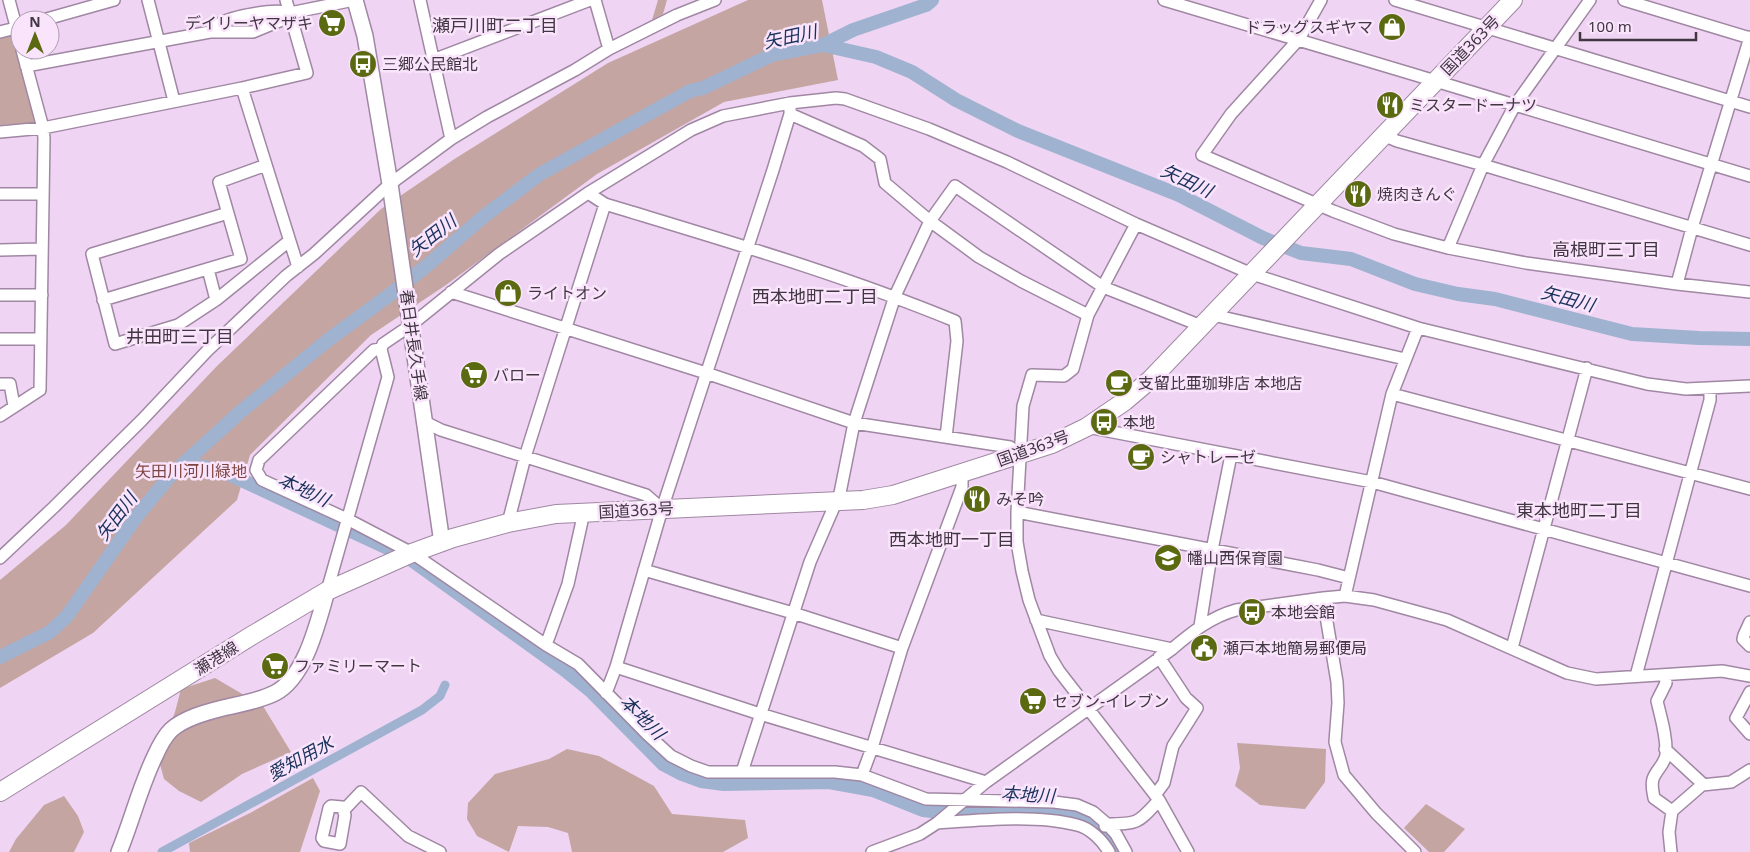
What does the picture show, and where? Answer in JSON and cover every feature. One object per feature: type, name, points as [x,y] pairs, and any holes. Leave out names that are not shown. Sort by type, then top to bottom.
[{"type":"highway","name":"国道363号","points":[[442,543],[508,523],[556,514],[863,500],[893,495],[1052,444],[1087,427],[1125,401],[1151,379],[1513,0]]},
{"type":"highway","name":"瀬港線","points":[[0,792],[327,591],[406,556],[442,543]]},
{"type":"main road","name":"春日井長久手線","points":[[355,0],[366,36],[411,321],[442,543]]},
{"type":"main road","points":[[119,852],[145,777],[171,730],[182,722],[214,710],[274,693],[285,685],[305,658],[327,591]]},
{"type":"street","points":[[60,15],[114,0]]},
{"type":"street","points":[[148,0],[174,101]]},
{"type":"street","points":[[0,132],[43,128],[307,73],[286,0]]},
{"type":"street","points":[[210,32],[220,23],[250,14],[284,11],[290,13],[355,0]]},
{"type":"street","points":[[420,0],[451,139]]},
{"type":"street","points":[[433,60],[590,0]]},
{"type":"street","points":[[595,0],[609,49]]},
{"type":"street","points":[[0,558],[135,427],[207,350],[286,276],[390,186],[451,139],[609,49],[677,15],[715,0]]},
{"type":"street","points":[[1164,0],[1750,176]]},
{"type":"street","points":[[1321,0],[1299,39],[1231,114],[1202,155],[1317,205],[1394,234],[1448,248],[1526,264],[1750,292]]},
{"type":"street","points":[[1394,0],[1750,107]]},
{"type":"street","points":[[1448,248],[1483,165],[1515,105],[1590,0]]},
{"type":"street","points":[[1624,0],[1750,37],[1692,228],[1678,284]]},
{"type":"street","points":[[26,66],[210,32],[253,32],[282,20],[290,13]]},
{"type":"street","points":[[0,416],[40,390],[43,128],[24,60]]},
{"type":"street","points":[[242,88],[298,267]]},
{"type":"street","points":[[327,591],[388,376],[381,349],[384,344],[499,254],[588,193],[691,130],[723,116],[790,109],[836,98],[845,99],[929,129],[1007,162],[1136,224],[1254,272],[1418,328],[1647,384],[1686,389],[1750,386]]},
{"type":"street","points":[[790,109],[826,132],[863,146],[880,159],[885,183],[930,221],[979,256],[1020,281],[1088,315]]},
{"type":"street","points":[[606,692],[616,667],[662,509],[748,248],[790,109]]},
{"type":"street","points":[[1384,136],[1750,245]]},
{"type":"street","points":[[103,300],[241,260],[219,182],[266,165]]},
{"type":"street","points":[[742,772],[810,562],[840,493],[854,423],[895,296],[930,221],[955,186],[1103,287],[1201,327]]},
{"type":"street","points":[[588,193],[605,204],[895,296],[955,322],[957,341],[946,437]]},
{"type":"street","points":[[0,194],[43,194]]},
{"type":"street","points":[[508,523],[526,457],[605,204]]},
{"type":"street","points":[[228,213],[92,254],[115,344],[178,326],[216,300],[289,241]]},
{"type":"street","points":[[1136,224],[1088,315],[1073,369],[1064,376],[1032,375],[1023,406],[1017,542],[1022,571],[1036,620],[1050,656],[1087,709],[1157,798],[1188,852]]},
{"type":"street","points":[[0,250],[42,249]]},
{"type":"street","points":[[208,269],[216,300]]},
{"type":"street","points":[[451,292],[854,423],[1010,447],[1020,455]]},
{"type":"street","points":[[0,295],[42,296]]},
{"type":"street","points":[[1213,315],[1405,359]]},
{"type":"street","points":[[1345,596],[1392,394],[1418,328]]},
{"type":"street","points":[[0,340],[41,339]]},
{"type":"street","points":[[381,349],[374,350],[259,460],[256,470],[262,480],[347,520],[578,664],[671,756],[691,766],[708,772],[835,772],[862,775],[926,799],[966,799],[1077,805],[1093,812],[1107,824],[1116,834],[1126,852]]},
{"type":"street","points":[[1512,648],[1587,368]]},
{"type":"street","points":[[0,384],[10,384],[14,406]]},
{"type":"street","points":[[1636,676],[1710,400],[1710,389]]},
{"type":"street","points":[[1392,394],[1750,489]]},
{"type":"street","points":[[425,422],[441,430],[646,495],[662,509]]},
{"type":"street","points":[[1087,427],[1372,482],[1750,586]]},
{"type":"street","points":[[1200,626],[1212,550],[1231,455]]},
{"type":"street","points":[[862,775],[902,648],[962,487],[962,472]]},
{"type":"street","points":[[546,645],[568,584],[584,512]]},
{"type":"street","points":[[1017,512],[1318,570],[1349,578]]},
{"type":"street","points":[[644,570],[793,613],[902,648]]},
{"type":"street","points":[[872,852],[920,834],[938,822],[986,782],[1200,626],[1224,613],[1236,610],[1345,596],[1374,600],[1447,620],[1580,677],[1596,679],[1722,671],[1750,676]]},
{"type":"street","points":[[1323,598],[1337,682],[1338,703],[1335,742],[1344,776],[1376,813],[1415,852]]},
{"type":"street","points":[[1036,620],[1172,648]]},
{"type":"street","points":[[1750,622],[1744,635],[1744,639],[1750,646]]},
{"type":"street","points":[[1093,834],[1107,824],[1129,824],[1140,820],[1157,798],[1164,783],[1173,746],[1197,708],[1186,698],[1159,657]]},
{"type":"street","points":[[616,667],[760,714],[986,782]]},
{"type":"street","points":[[1665,675],[1666,683],[1657,701],[1664,730],[1664,763],[1653,778],[1652,785],[1654,798],[1672,811]]},
{"type":"street","points":[[1750,692],[1736,718],[1750,734]]},
{"type":"street","points":[[1665,750],[1704,785]]},
{"type":"street","points":[[1671,852],[1669,832],[1672,811],[1702,785],[1731,782],[1750,770]]},
{"type":"street","points":[[344,810],[361,792],[408,836],[440,852]]},
{"type":"street","points":[[938,822],[994,819],[1045,820],[1079,825],[1104,843],[1109,852]]},
{"type":"green space","points":[[658,0],[667,0],[663,14],[652,20]]},
{"type":"green space","name":"矢田川河川緑地","points":[[748,0],[822,0],[838,80],[724,102],[597,174],[446,285],[371,335],[250,455],[237,500],[93,633],[0,688],[0,580],[66,525],[217,366],[381,209],[456,158],[608,63]]},
{"type":"green space","points":[[10,33],[10,60],[21,60],[37,123],[0,125],[0,36]]},
{"type":"green space","points":[[215,678],[263,706],[291,752],[242,774],[201,802],[179,791],[164,779],[158,757],[175,712],[181,689]]},
{"type":"green space","points":[[1237,743],[1326,749],[1325,782],[1305,809],[1260,805],[1235,786],[1240,768]]},
{"type":"green space","points":[[567,749],[599,756],[654,786],[672,814],[745,820],[748,838],[723,852],[572,852],[568,833],[548,827],[518,826],[509,852],[477,836],[467,819],[468,803],[495,774],[549,759]]},
{"type":"green space","points":[[313,778],[320,791],[300,852],[190,852],[189,843],[250,813]]},
{"type":"green space","points":[[64,796],[78,816],[84,832],[74,852],[9,852],[16,839],[44,805]]},
{"type":"green space","points":[[1426,804],[1465,829],[1444,852],[1429,852],[1404,828]]},
{"type":"waterway","points":[[823,45],[853,30],[926,5],[932,0]]},
{"type":"waterway","name":"矢田川","points":[[0,657],[50,632],[67,616],[137,516],[170,476],[239,413],[328,340],[429,264],[483,217],[540,174],[690,91],[703,88],[772,55],[823,45],[876,57],[912,72],[956,100],[1018,131],[1179,195],[1263,238],[1301,253],[1351,259],[1415,284],[1458,294],[1495,299],[1632,334],[1750,339]]},
{"type":"waterway","name":"本地川","points":[[185,463],[222,471],[409,558],[565,670],[591,691],[663,764],[682,774],[701,781],[724,784],[829,782],[873,790],[923,810],[967,815],[996,810],[1035,811],[1070,815],[1106,832],[1117,852]]},
{"type":"waterway","name":"愛知用水","points":[[162,852],[422,710],[440,696],[445,685]]},
{"type":"place","name":"デイリーヤマザキ","points":[[332,23]]},
{"type":"place","name":"ドラッグスギヤマ","points":[[1392,27]]},
{"type":"place","name":"三郷公民館北","points":[[363,64]]},
{"type":"place","name":"ミスタードーナツ","points":[[1390,105]]},
{"type":"place","name":"焼肉きんぐ","points":[[1358,194]]},
{"type":"place","name":"ライトオン","points":[[508,293]]},
{"type":"place","name":"バロー","points":[[474,375]]},
{"type":"place","name":"支留比亜珈琲店 本地店","points":[[1119,383]]},
{"type":"place","name":"本地","points":[[1104,422]]},
{"type":"place","name":"シャトレーゼ","points":[[1141,457]]},
{"type":"place","name":"みそ吟","points":[[977,499]]},
{"type":"place","name":"幡山西保育園","points":[[1168,558]]},
{"type":"place","name":"本地会館","points":[[1252,612]]},
{"type":"place","name":"瀬戸本地簡易郵便局","points":[[1204,648]]},
{"type":"place","name":"ファミリーマート","points":[[275,666]]},
{"type":"place","name":"セブン-イレブン","points":[[1033,701]]},
{"type":"district","name":"瀬戸川町二丁目","points":[[495,25]]},
{"type":"district","name":"高根町三丁目","points":[[1606,249]]},
{"type":"district","name":"西本地町二丁目","points":[[815,296]]},
{"type":"district","name":"井田町三丁目","points":[[180,336]]},
{"type":"district","name":"東本地町二丁目","points":[[1579,510]]},
{"type":"district","name":"西本地町一丁目","points":[[952,539]]}]
